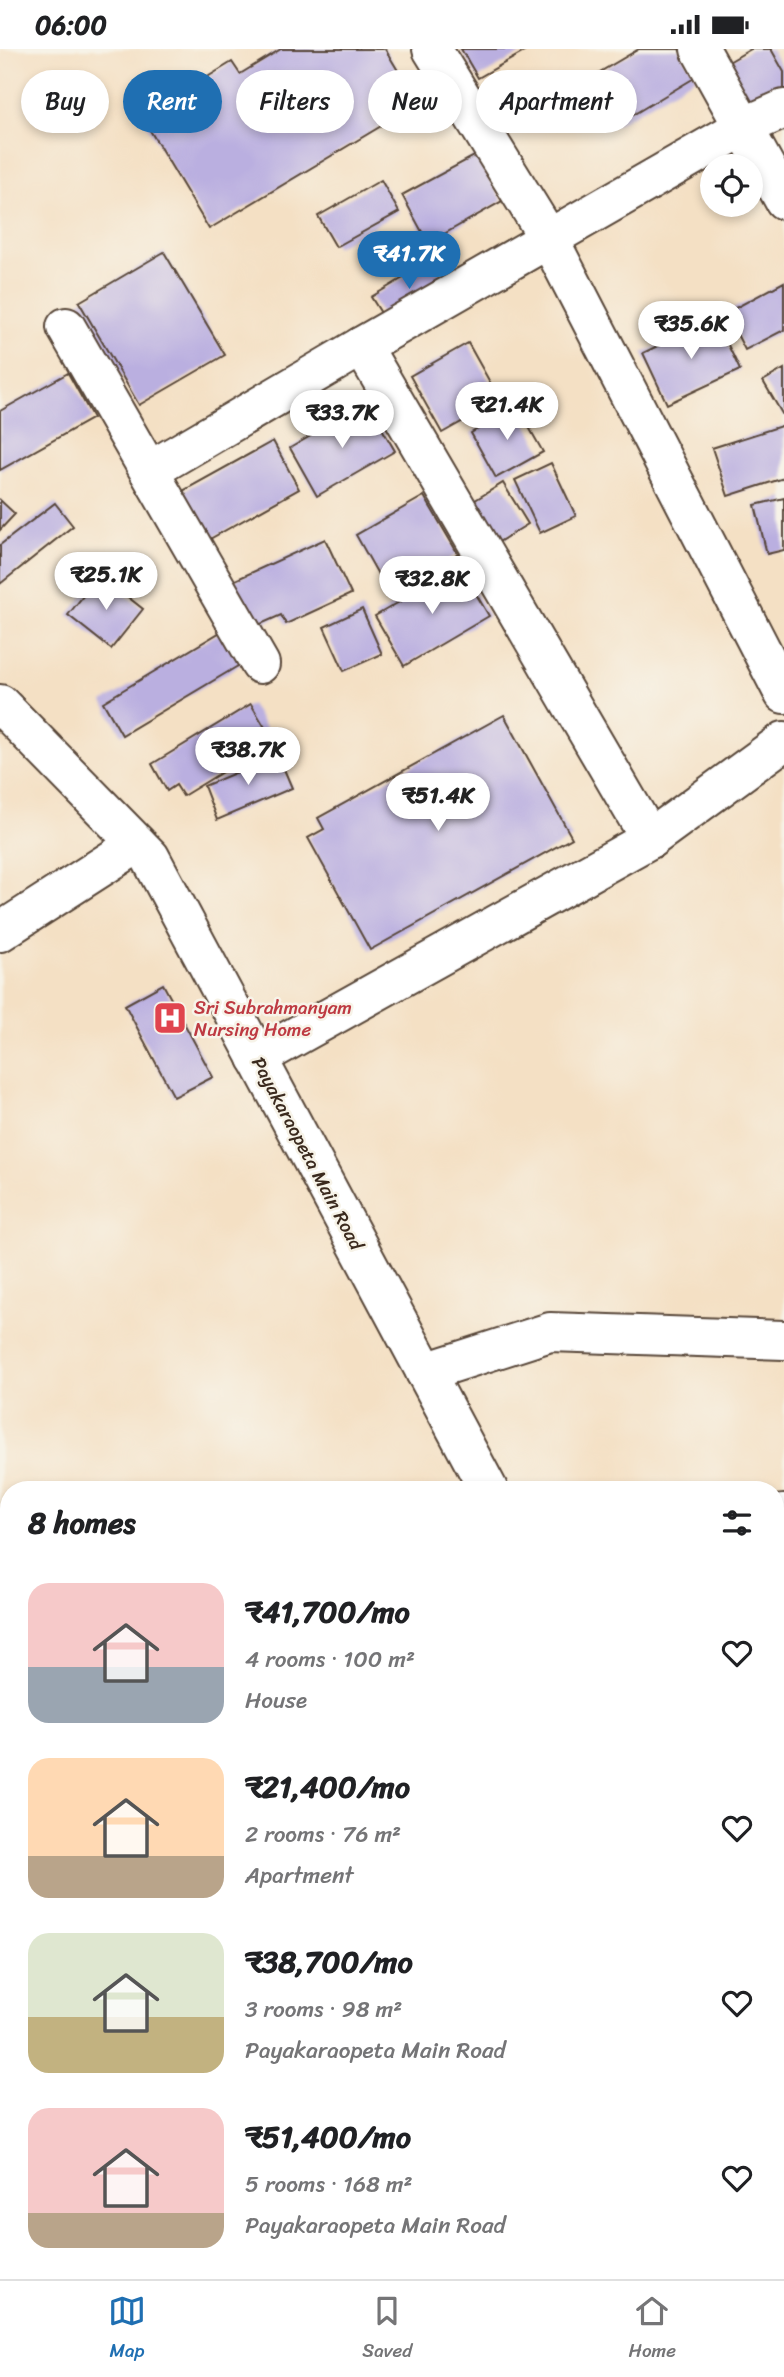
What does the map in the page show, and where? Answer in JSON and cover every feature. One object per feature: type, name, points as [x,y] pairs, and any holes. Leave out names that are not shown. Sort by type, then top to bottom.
[{"type":"street","points":[[432,49],[549,239],[784,694]]},
{"type":"street","points":[[700,49],[784,200]]},
{"type":"street","points":[[149,471],[743,127],[784,109]]},
{"type":"street","points":[[66,327],[260,664]]},
{"type":"street","points":[[362,346],[650,839]]},
{"type":"street","name":"Payakaraopeta Main Road","points":[[0,704],[150,857],[484,1481]]},
{"type":"street","points":[[257,1058],[650,839],[784,741]]},
{"type":"street","points":[[0,932],[137,844]]},
{"type":"street","points":[[425,1372],[550,1332],[784,1340]]},
{"type":"building","points":[[281,49],[385,49],[398,70],[368,70],[370,133],[209,229],[152,133],[222,133],[222,70],[219,70],[232,62],[237,70],[236,133],[354,133],[354,70],[247,70]]},
{"type":"building","points":[[461,49],[529,49],[492,70],[476,70],[476,75]]},
{"type":"building","points":[[639,49],[679,49],[696,77],[637,112],[637,70],[603,70]]},
{"type":"building","points":[[751,49],[771,49],[784,72],[784,97],[755,113],[727,63]]},
{"type":"building","points":[[476,155],[502,201],[428,243],[402,195]]},
{"type":"building","points":[[381,180],[399,212],[336,247],[318,216]]},
{"type":"building","points":[[164,252],[225,355],[139,405],[79,302]]},
{"type":"building","points":[[432,261],[447,286],[386,321],[371,297]]},
{"type":"building","points":[[784,282],[784,330],[745,350],[726,313]]},
{"type":"building","points":[[715,318],[740,370],[667,404],[643,353]]},
{"type":"building","points":[[468,343],[500,400],[442,433],[410,376]]},
{"type":"building","points":[[784,369],[784,417],[763,381]]},
{"type":"building","points":[[68,373],[93,418],[0,470],[0,411]]},
{"type":"building","points":[[367,403],[395,451],[317,496],[290,448]]},
{"type":"building","points":[[517,406],[543,452],[496,478],[471,433]]},
{"type":"building","points":[[784,425],[784,478],[728,496],[712,448]]},
{"type":"building","points":[[273,441],[299,489],[201,544],[174,496]]},
{"type":"building","points":[[551,463],[576,516],[540,533],[515,480]]},
{"type":"building","points":[[503,483],[528,524],[497,543],[472,502]]},
{"type":"building","points":[[424,496],[458,554],[389,594],[356,535]]},
{"type":"building","points":[[784,498],[784,550],[767,554],[755,505]]},
{"type":"building","points":[[0,500],[15,514],[0,530]]},
{"type":"building","points":[[55,503],[73,526],[0,584],[0,545]]},
{"type":"building","points":[[325,539],[351,594],[286,624],[281,615],[254,627],[233,581]]},
{"type":"building","points":[[460,567],[489,616],[404,666],[375,616]]},
{"type":"building","points":[[100,575],[143,609],[111,649],[68,615]]},
{"type":"building","points":[[362,609],[382,654],[344,671],[324,627]]},
{"type":"building","points":[[229,627],[248,660],[122,735],[103,702]]},
{"type":"building","points":[[251,704],[273,741],[183,796],[176,785],[167,791],[152,764]]},
{"type":"building","points":[[504,715],[572,838],[370,950],[308,838],[324,829],[318,818]]},
{"type":"building","points":[[278,755],[292,788],[217,820],[204,786]]},
{"type":"building","points":[[163,984],[213,1077],[174,1097],[125,1005]]},
{"type":"place","name":"Sri Subrahmanyam Nursing Home","points":[[170,1018]]}]
